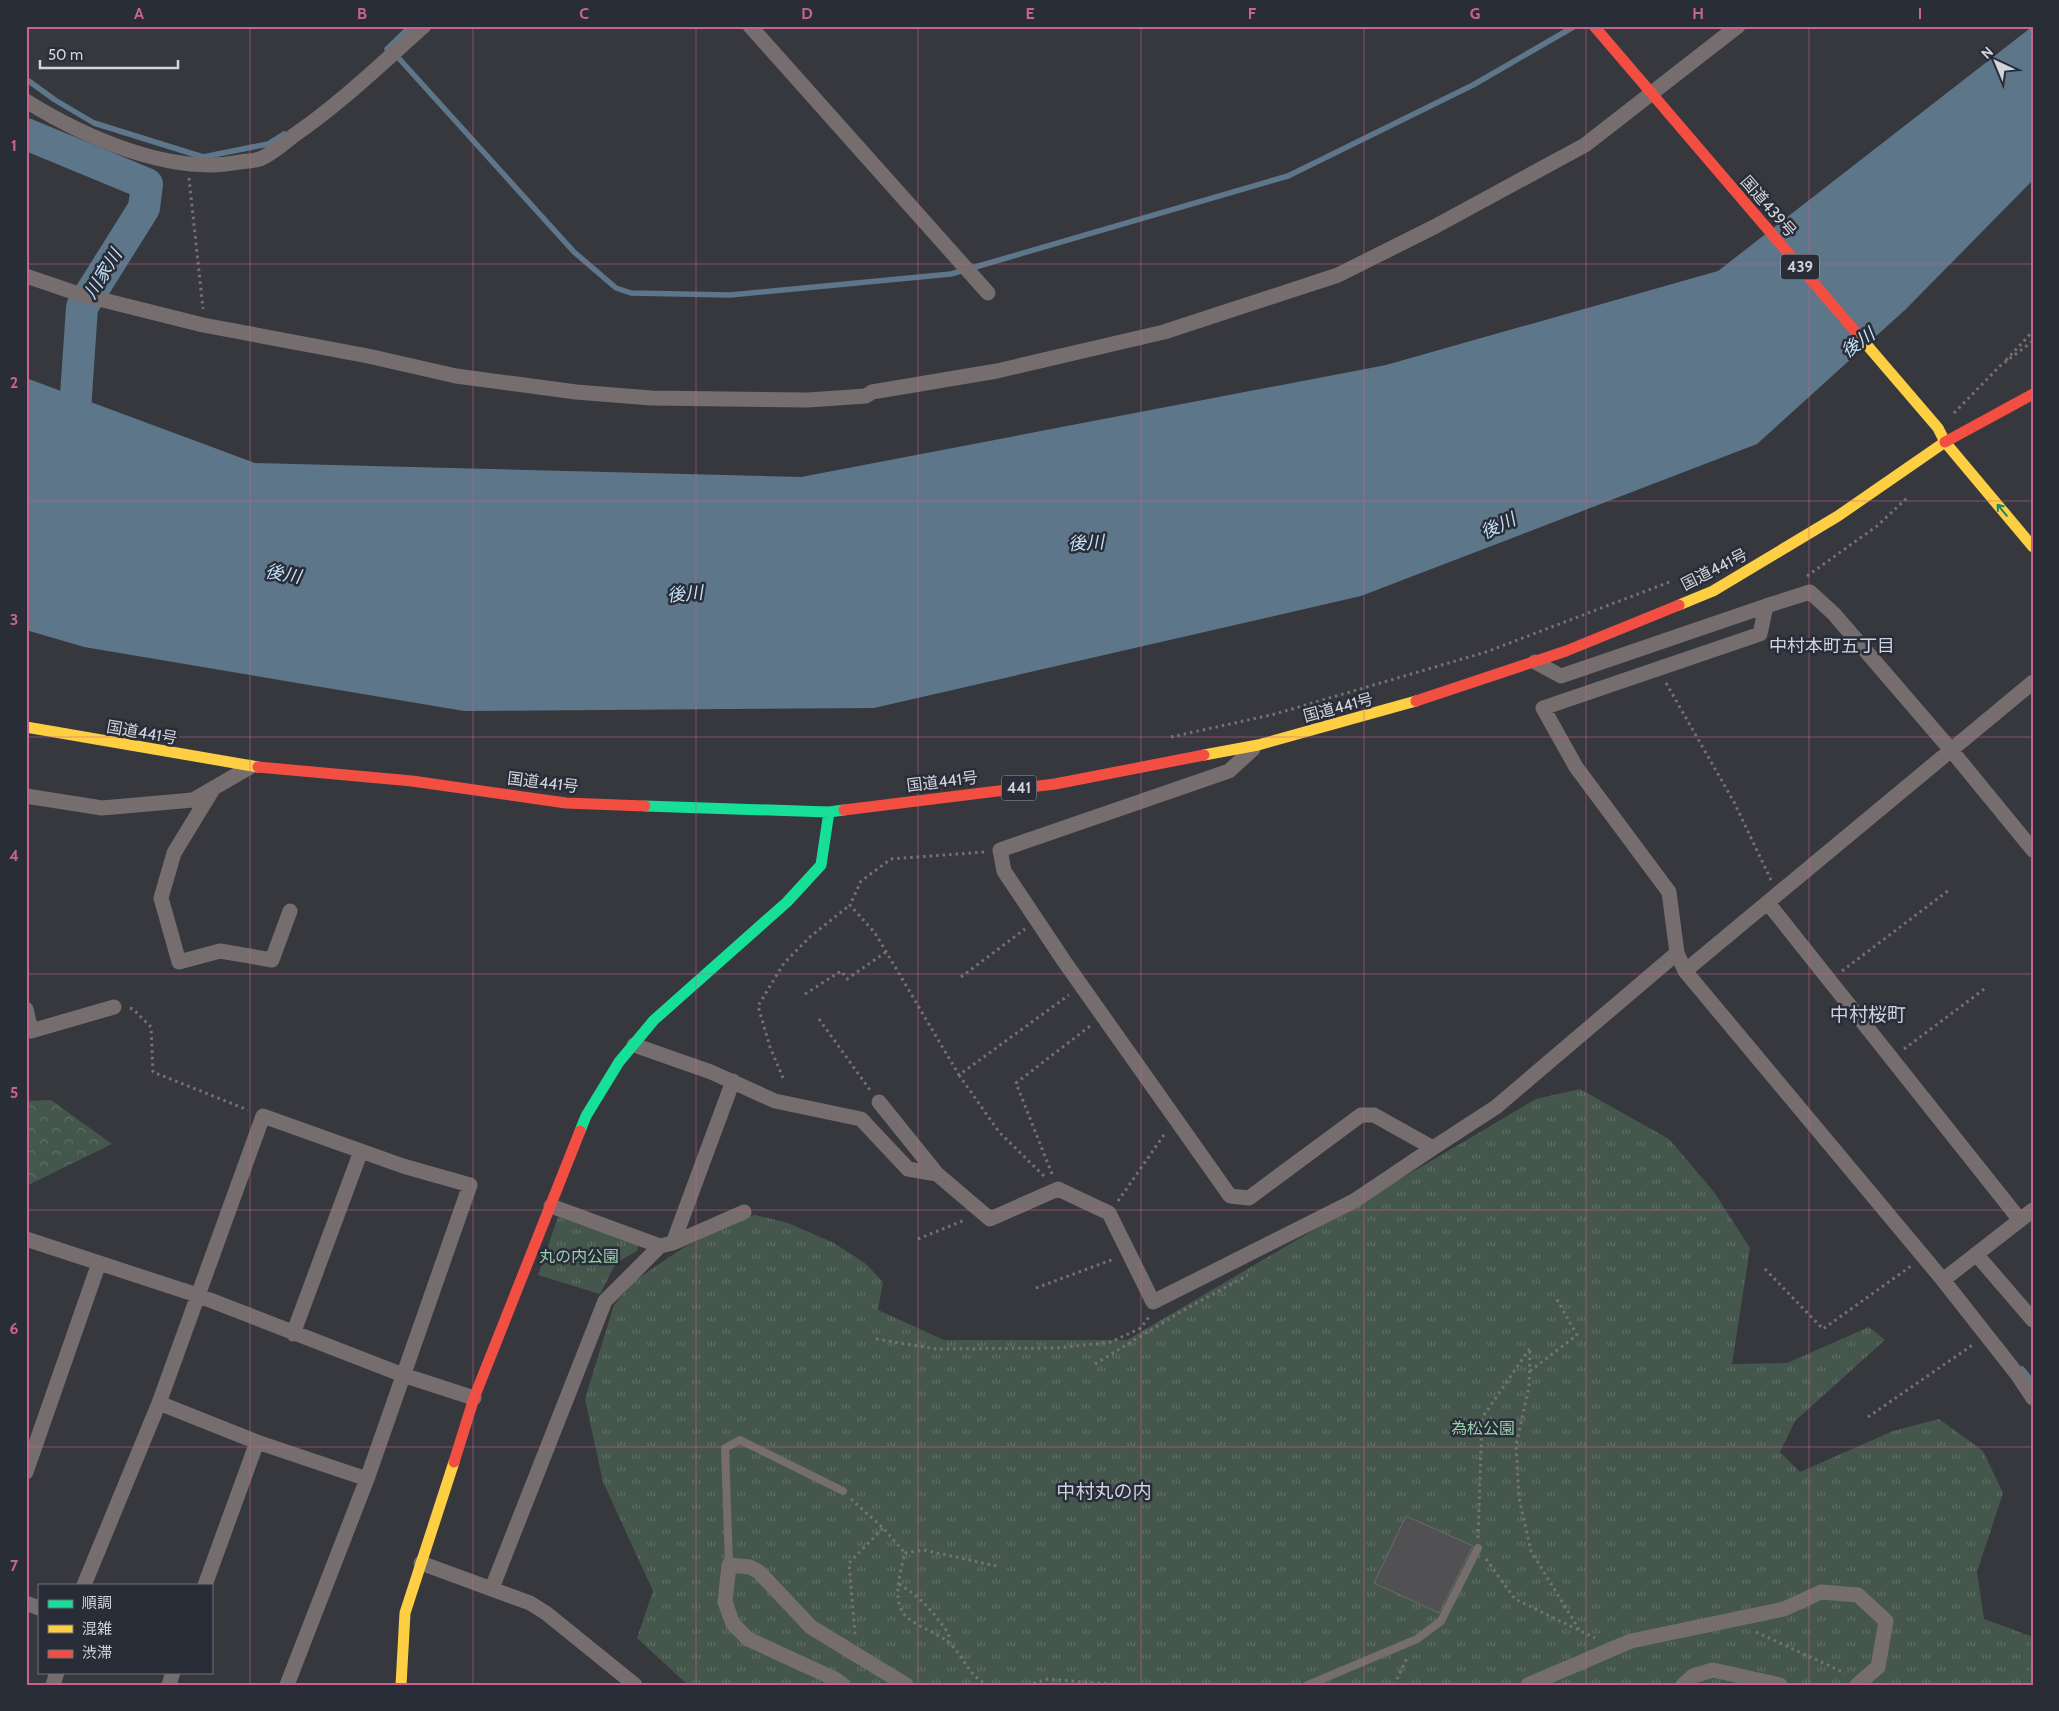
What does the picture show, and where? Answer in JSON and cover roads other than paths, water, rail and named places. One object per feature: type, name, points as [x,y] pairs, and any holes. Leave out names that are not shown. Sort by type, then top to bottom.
[{"type":"main road","name":"国道439号","points":[[1594,26],[1938,428],[1945,442],[2033,548]]},
{"type":"main road","name":"国道441号","points":[[26,728],[251,766],[412,781],[566,803],[829,812],[1055,784],[1258,745],[1368,716],[1478,682],[1534,662],[1713,591],[1838,516],[1945,442],[2033,394]]},
{"type":"main road","points":[[401,1685],[405,1613],[474,1398],[586,1116],[619,1062],[654,1020],[717,962],[787,902],[821,865],[829,812]]},
{"type":"street","points":[[26,101],[65,123],[108,142],[188,165],[222,166],[262,158],[325,114],[424,26]]},
{"type":"street","points":[[750,26],[988,292]]},
{"type":"street","points":[[26,276],[79,294],[203,325],[368,356],[456,376],[576,392],[704,399],[808,400],[866,396],[872,392],[997,371],[1164,332],[1338,274],[1434,227],[1585,145],[1657,100],[1738,26]]},
{"type":"street","points":[[1534,662],[1561,676],[1810,592],[1834,614],[1951,750],[2033,850]]},
{"type":"street","points":[[1766,606],[1760,634],[1543,708],[1576,767],[1670,892],[1677,953],[1685,971],[1943,1280],[2017,1374],[2033,1398]]},
{"type":"street","points":[[1685,971],[2033,682]]},
{"type":"street","points":[[1258,745],[1229,771],[1000,850],[1004,871],[1103,1017],[1230,1196],[1249,1198],[1360,1115],[1374,1115],[1433,1148]]},
{"type":"street","points":[[26,796],[102,808],[193,800],[251,766]]},
{"type":"street","points":[[213,789],[174,853],[161,898],[179,962],[220,951],[272,960],[290,911]]},
{"type":"street","points":[[1773,898],[1830,981],[2020,1220]]},
{"type":"street","points":[[879,1102],[936,1174],[990,1219],[1058,1189],[1109,1213],[1153,1302],[1354,1201],[1496,1107],[1677,953]]},
{"type":"street","points":[[26,1009],[31,1031],[114,1007]]},
{"type":"street","points":[[634,1045],[733,1081],[775,1101],[861,1119],[908,1169],[936,1174]]},
{"type":"street","points":[[667,1244],[733,1081]]},
{"type":"street","points":[[84,1584],[159,1403],[263,1116],[403,1166],[470,1185],[367,1479],[287,1685]]},
{"type":"street","points":[[293,1334],[361,1151]]},
{"type":"street","points":[[551,1206],[667,1244]]},
{"type":"street","points":[[1943,1280],[2033,1210]]},
{"type":"street","points":[[492,1588],[605,1301],[667,1244],[744,1212]]},
{"type":"street","points":[[26,1239],[197,1294],[293,1334],[403,1375],[474,1398]]},
{"type":"street","points":[[1976,1254],[2033,1320]]},
{"type":"street","points":[[26,1472],[99,1263]]},
{"type":"street","points":[[159,1403],[257,1442],[367,1479]]},
{"type":"street","points":[[205,1584],[257,1442]]},
{"type":"street","points":[[421,1563],[530,1603],[546,1613],[635,1685]]},
{"type":"street","points":[[843,1685],[835,1679],[748,1639],[733,1624],[726,1602],[729,1565],[750,1567],[759,1572],[811,1627],[906,1685]]},
{"type":"street","points":[[1528,1685],[1631,1641],[1784,1609],[1821,1592],[1858,1596],[1886,1621],[1878,1667],[1859,1683]]},
{"type":"street","points":[[26,1603],[38,1608]]},
{"type":"street","points":[[1683,1685],[1693,1676],[1713,1670],[1780,1685]]},
{"type":"lane","points":[[729,1565],[725,1448],[740,1440],[843,1491]]},
{"type":"lane","points":[[1308,1685],[1417,1639],[1441,1621],[1478,1548]]},
{"type":"water","name":"後川","points":[[2033,26],[2033,180],[1906,309],[1757,444],[1361,596],[874,708],[464,711],[84,647],[26,630],[26,378],[255,463],[801,477],[1386,365],[1718,271]]},
{"type":"waterway","points":[[387,49],[411,26]]},
{"type":"waterway","points":[[394,53],[574,252],[616,288],[631,293],[730,295],[951,274],[1288,176],[1473,85],[1575,26]]},
{"type":"waterway","points":[[26,79],[55,100],[94,123],[203,157],[268,144],[284,134]]},
{"type":"waterway","name":"川家川","points":[[26,134],[147,184],[144,208],[82,307],[73,440]]},
{"type":"waterway","points":[[2022,1369],[2033,1383]]},
{"type":"district","name":"中村本町五丁目","points":[[1832,646]]},
{"type":"district","name":"中村桜町","points":[[1868,1014]]},
{"type":"district","name":"中村丸の内","points":[[1104,1491]]},
{"type":"park label","name":"丸の内公園","points":[[579,1256]]},
{"type":"park label","name":"為松公園","points":[[1483,1428]]}]
